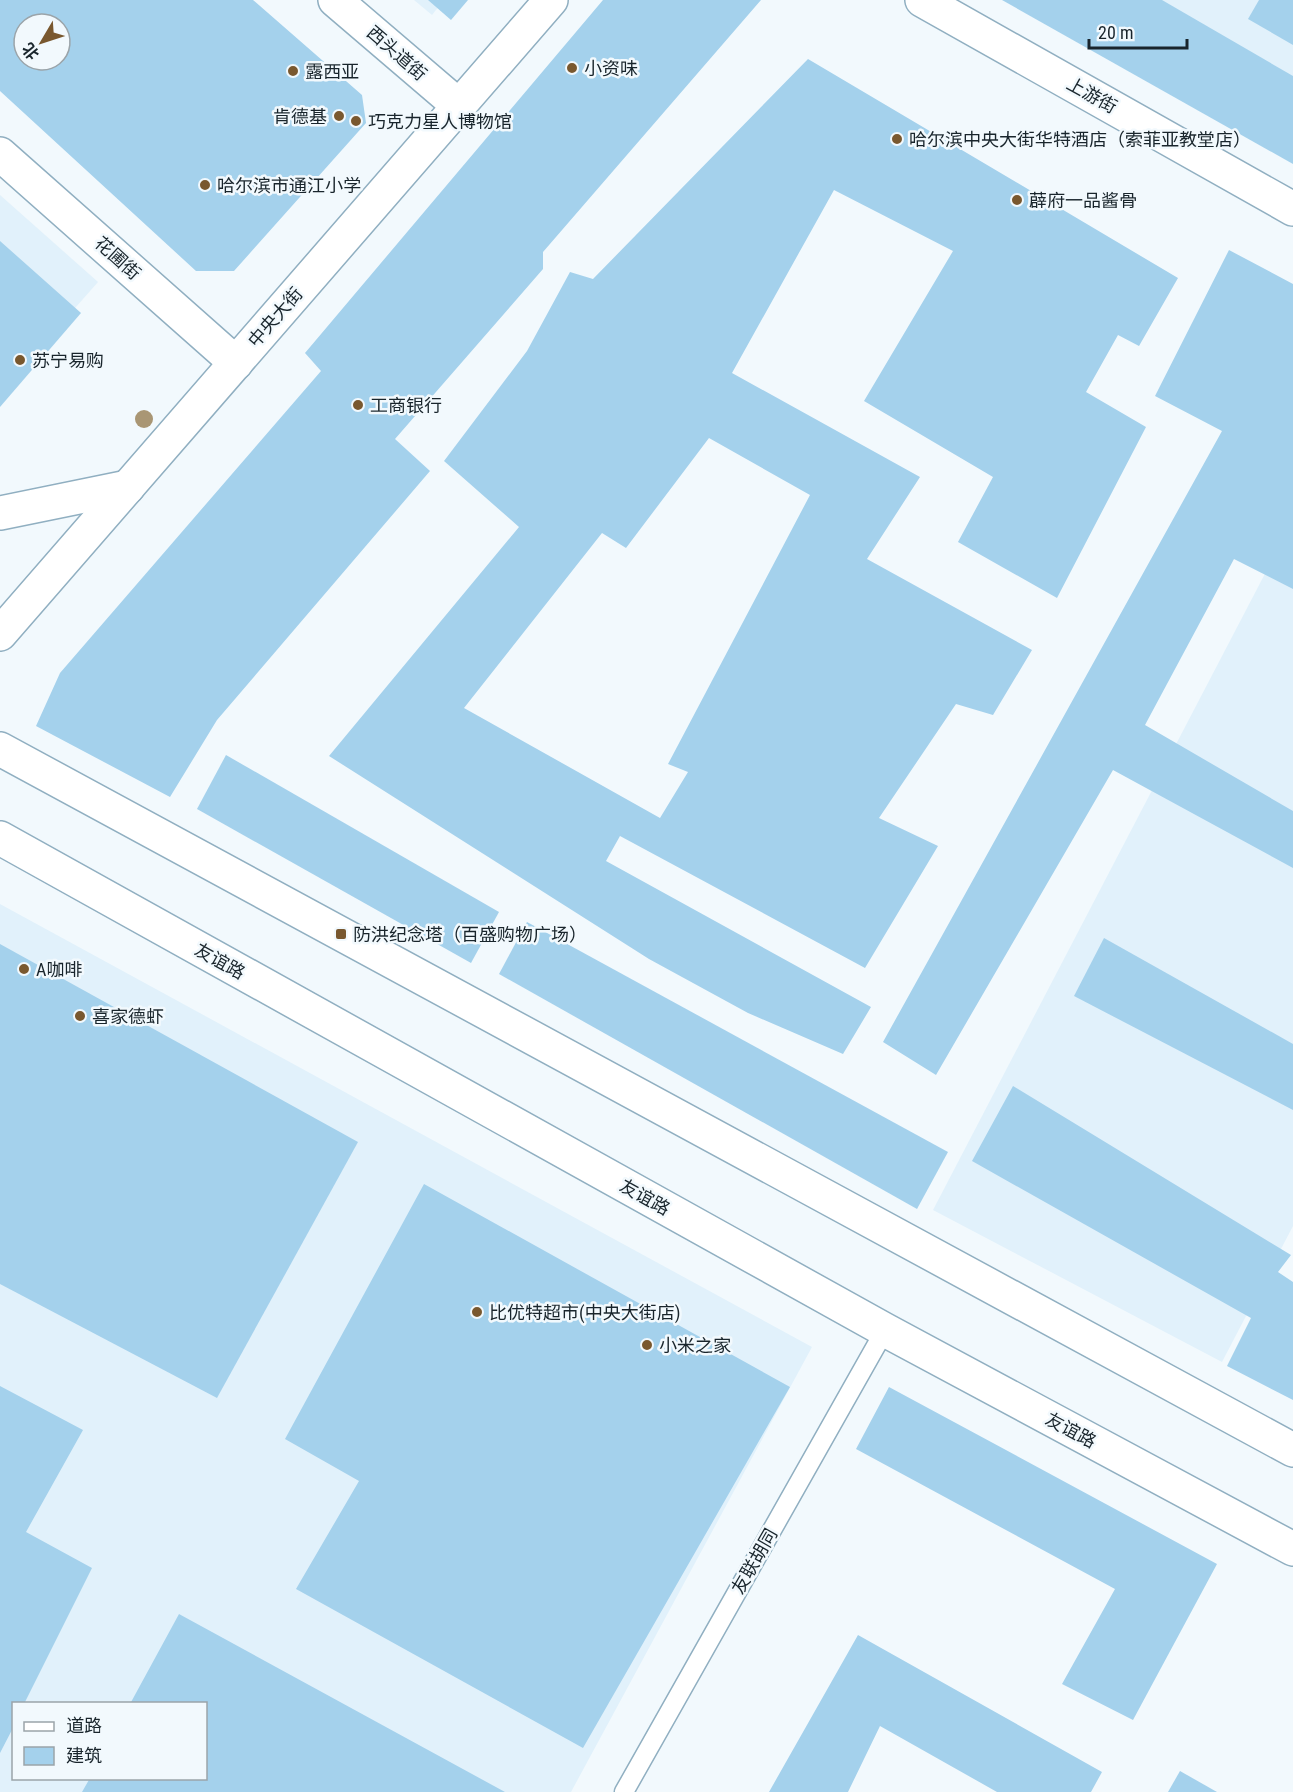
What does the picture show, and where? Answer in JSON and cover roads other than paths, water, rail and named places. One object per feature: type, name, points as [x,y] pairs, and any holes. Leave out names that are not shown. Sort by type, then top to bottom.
[{"type":"main road","name":"西头道街","points":[[335,0],[459,106]]},
{"type":"main road","name":"中央大街","points":[[0,634],[551,0]]},
{"type":"main road","name":"上游街","points":[[922,0],[1293,209]]},
{"type":"main road","name":"花圃街","points":[[0,154],[236,363]]},
{"type":"main road","points":[[0,513],[128,487]]},
{"type":"main road","points":[[0,749],[1293,1450]]},
{"type":"main road","name":"友谊路","points":[[0,838],[885,1330],[1293,1549]]},
{"type":"lane","name":"友联胡同","points":[[624,1792],[885,1330]]},
{"type":"place","name":"小资味","points":[[572,68]]},
{"type":"place","name":"露西亚","points":[[293,71]]},
{"type":"place","name":"肯德基","points":[[339,116]]},
{"type":"place","name":"巧克力星人博物馆","points":[[356,121]]},
{"type":"place","name":"哈尔滨中央大街华特酒店（索菲亚教堂店）","points":[[897,139]]},
{"type":"place","name":"哈尔滨市通江小学","points":[[205,185]]},
{"type":"place","name":"薜府一品酱骨","points":[[1017,200]]},
{"type":"place","name":"苏宁易购","points":[[20,360]]},
{"type":"place","name":"工商银行","points":[[358,405]]},
{"type":"place","name":"防洪纪念塔（百盛购物广场）","points":[[341,934]]},
{"type":"place","name":"A咖啡","points":[[24,969]]},
{"type":"place","name":"喜家德虾","points":[[80,1016]]},
{"type":"place","name":"比优特超市(中央大街店)","points":[[477,1312]]},
{"type":"place","name":"小米之家","points":[[647,1345]]}]
